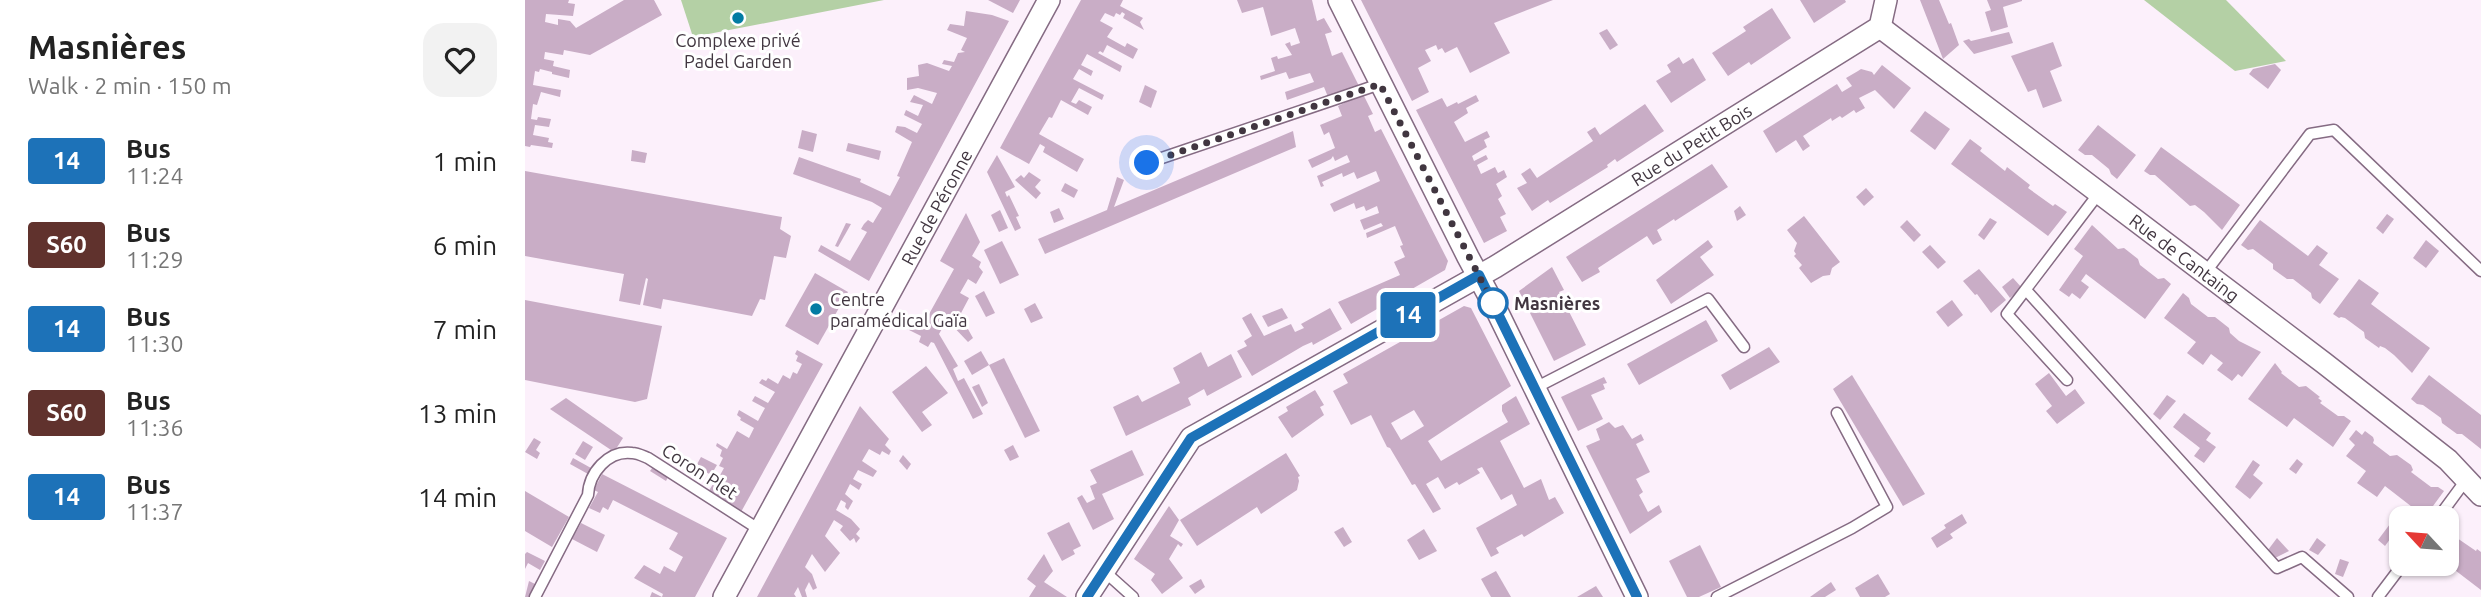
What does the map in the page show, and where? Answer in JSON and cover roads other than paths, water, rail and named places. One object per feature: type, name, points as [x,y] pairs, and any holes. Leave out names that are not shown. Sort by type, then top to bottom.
[{"type":"street","name":"Rue de Péronne","points":[[724,597],[1047,0]]},
{"type":"street","points":[[1339,0],[1479,275],[1637,597]]},
{"type":"street","points":[[1880,27],[1886,0]]},
{"type":"street","name":"Rue de Cantaing","points":[[1880,27],[2448,460],[2477,490]]},
{"type":"street","name":"Rue du Petit Bois","points":[[1087,597],[1191,438],[1479,275],[1880,27]]},
{"type":"lane","points":[[1147,163],[1380,84]]},
{"type":"lane","points":[[2205,273],[2310,134],[2333,130],[2481,271]]},
{"type":"lane","points":[[2067,380],[2007,314],[2099,193]]},
{"type":"lane","points":[[2026,290],[2277,568],[2302,557],[2348,597]]},
{"type":"lane","points":[[1535,388],[1708,299],[1744,347]]},
{"type":"lane","points":[[1717,597],[1852,528],[1887,507],[1837,414]]},
{"type":"lane","name":"Coron Plet","points":[[535,597],[588,495],[589,484],[601,464],[616,455],[631,452],[648,458],[761,530]]},
{"type":"lane","points":[[2455,506],[2477,490]]},
{"type":"lane","points":[[1104,571],[1133,597]]},
{"type":"lane","points":[[2378,597],[2394,576]]},
{"type":"place","name":"Complexe privé Padel Garden","points":[[738,18]]},
{"type":"place","name":"Masnières","points":[[1493,303]]},
{"type":"place","name":"Centre paramédical Gaïa","points":[[816,309]]}]
